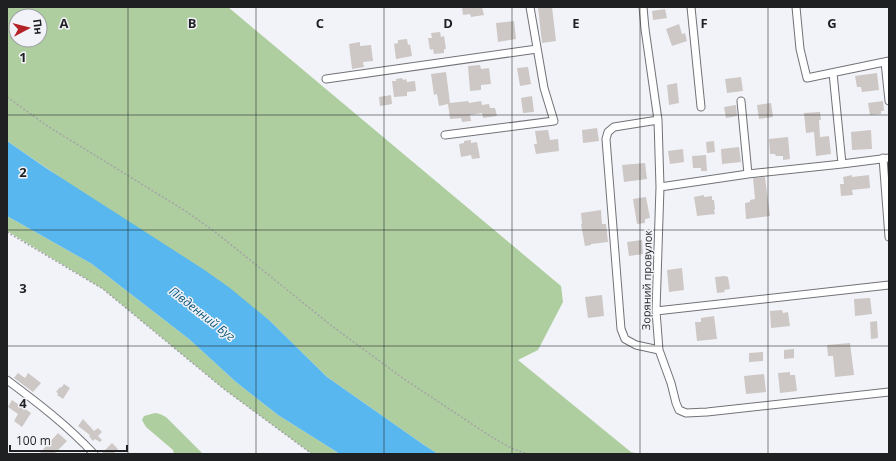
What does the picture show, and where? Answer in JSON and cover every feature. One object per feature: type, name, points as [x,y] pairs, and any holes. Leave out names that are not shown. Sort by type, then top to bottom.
[{"type":"street","points":[[445,135],[554,121],[544,88],[530,7]]},
{"type":"street","name":"Зоряний провулок","points":[[643,7],[658,120],[660,187],[656,311],[659,350],[679,410],[686,413],[706,412],[889,392]]},
{"type":"street","points":[[691,7],[701,106]]},
{"type":"street","points":[[796,7],[800,49],[807,78],[887,62],[889,101]]},
{"type":"street","points":[[326,79],[537,49]]},
{"type":"street","points":[[833,73],[842,164]]},
{"type":"street","points":[[740,101],[748,174]]},
{"type":"street","points":[[658,120],[614,127],[608,132],[606,139],[621,329],[625,339],[636,345],[659,350]]},
{"type":"street","points":[[660,187],[748,174],[886,158],[889,237]]},
{"type":"street","points":[[656,311],[889,285]]},
{"type":"street","points":[[7,380],[52,414],[94,454]]},
{"type":"path","points":[[7,97],[50,127],[208,226],[332,326],[404,379],[490,436],[511,448],[528,454]]},
{"type":"path","points":[[7,232],[103,289],[224,389],[312,454]]},
{"type":"green space","points":[[7,7],[228,7],[561,286],[563,302],[538,350],[518,360],[631,452],[640,454],[438,454],[327,377],[270,321],[7,141]]},
{"type":"green space","points":[[7,216],[92,264],[189,339],[236,382],[278,415],[340,454],[312,454],[224,389],[103,289],[7,231]]},
{"type":"green space","points":[[155,413],[166,417],[203,454],[174,454],[173,450],[146,427],[142,420],[144,416]]},
{"type":"water","name":"Південний Буг","points":[[7,141],[230,288],[270,321],[327,377],[438,454],[340,454],[278,415],[236,382],[189,339],[92,264],[7,216]]},
{"type":"building","points":[[462,7],[482,7],[484,15],[471,17],[470,14],[463,15]]},
{"type":"building","points":[[538,7],[552,7],[556,41],[542,43]]},
{"type":"building","points":[[665,9],[667,18],[653,20],[652,11]]},
{"type":"building","points":[[514,21],[516,39],[498,42],[496,23]]},
{"type":"building","points":[[679,24],[682,34],[685,33],[687,41],[672,46],[666,29]]},
{"type":"building","points":[[440,32],[441,37],[444,36],[446,49],[444,49],[444,53],[434,54],[433,49],[430,50],[428,38],[432,38],[431,33]]},
{"type":"building","points":[[407,39],[408,45],[410,44],[412,56],[396,59],[394,44],[398,43],[398,40]]},
{"type":"building","points":[[360,42],[360,46],[371,45],[373,61],[363,62],[364,67],[352,69],[349,44]]},
{"type":"building","points":[[480,65],[481,69],[489,68],[491,84],[481,85],[481,90],[470,91],[468,66]]},
{"type":"building","points":[[528,67],[531,84],[520,86],[517,68]]},
{"type":"building","points":[[446,72],[450,103],[468,101],[469,103],[481,101],[482,105],[489,104],[490,108],[495,108],[497,116],[483,118],[482,113],[470,115],[471,121],[462,122],[461,118],[450,119],[448,104],[439,106],[437,94],[434,95],[431,74]]},
{"type":"building","points":[[877,73],[879,90],[862,92],[861,87],[857,87],[855,76]]},
{"type":"building","points":[[741,77],[743,91],[727,93],[725,79]]},
{"type":"building","points":[[402,78],[403,80],[406,79],[407,82],[415,81],[416,91],[407,92],[407,96],[394,97],[392,81]]},
{"type":"building","points":[[677,83],[679,103],[669,105],[667,85]]},
{"type":"building","points":[[391,95],[392,104],[380,106],[379,97]]},
{"type":"building","points":[[532,96],[534,112],[523,113],[521,98]]},
{"type":"building","points":[[883,101],[884,111],[881,111],[881,114],[870,115],[868,103]]},
{"type":"building","points":[[771,103],[773,117],[759,119],[757,105]]},
{"type":"building","points":[[736,105],[737,116],[726,118],[724,107]]},
{"type":"building","points":[[820,112],[820,137],[829,136],[831,154],[816,156],[814,132],[806,133],[804,113]]},
{"type":"building","points":[[597,128],[599,141],[583,143],[582,130]]},
{"type":"building","points":[[548,130],[550,140],[558,139],[559,151],[536,154],[534,144],[537,144],[535,131]]},
{"type":"building","points":[[871,130],[872,149],[852,150],[851,132]]},
{"type":"building","points":[[788,137],[790,159],[783,160],[783,156],[770,154],[769,139]]},
{"type":"building","points":[[471,140],[471,143],[477,142],[480,158],[472,159],[471,155],[461,157],[459,144],[464,143],[464,141]]},
{"type":"building","points":[[714,141],[715,152],[707,153],[706,142]]},
{"type":"building","points":[[739,147],[741,162],[722,164],[721,149]]},
{"type":"building","points":[[683,149],[684,162],[670,164],[668,151]]},
{"type":"building","points":[[706,155],[707,171],[701,171],[701,168],[693,168],[692,156]]},
{"type":"building","points":[[645,163],[647,179],[624,182],[622,165]]},
{"type":"building","points":[[852,175],[852,177],[869,175],[870,188],[852,190],[853,195],[841,196],[840,184],[844,184],[843,177]]},
{"type":"building","points":[[765,177],[770,216],[746,219],[745,203],[755,199],[753,178]]},
{"type":"building","points":[[704,195],[704,197],[712,196],[712,200],[714,200],[715,214],[697,216],[694,197]]},
{"type":"building","points":[[646,197],[650,218],[645,219],[645,223],[637,224],[633,199]]},
{"type":"building","points":[[601,210],[602,224],[606,224],[608,242],[585,246],[581,224],[581,213]]},
{"type":"building","points":[[642,240],[643,254],[629,256],[627,242]]},
{"type":"building","points":[[682,268],[684,290],[669,292],[667,270]]},
{"type":"building","points":[[715,277],[728,277],[730,289],[724,290],[725,292],[717,293]]},
{"type":"building","points":[[602,295],[604,316],[588,318],[585,297]]},
{"type":"building","points":[[870,298],[872,314],[855,316],[854,299]]},
{"type":"building","points":[[782,310],[783,313],[788,312],[790,326],[771,328],[770,311]]},
{"type":"building","points":[[714,316],[717,339],[697,341],[695,322],[701,322],[701,318]]},
{"type":"building","points":[[877,321],[878,338],[871,339],[870,322]]},
{"type":"building","points":[[850,343],[854,375],[835,377],[833,356],[828,356],[827,345]]},
{"type":"building","points":[[794,349],[794,358],[784,359],[784,350]]},
{"type":"building","points":[[763,352],[763,361],[749,362],[749,353]]},
{"type":"building","points":[[790,372],[790,375],[795,375],[797,391],[780,393],[778,373]]},
{"type":"building","points":[[18,373],[25,378],[28,373],[41,383],[33,392],[14,378]]},
{"type":"building","points":[[764,374],[766,392],[746,394],[744,376]]},
{"type":"building","points":[[64,384],[70,388],[63,399],[57,395],[58,393],[56,392]]},
{"type":"building","points":[[12,400],[31,413],[22,427],[14,421],[18,414],[8,407]]},
{"type":"building","points":[[83,419],[94,431],[98,428],[102,432],[98,436],[102,440],[100,442],[95,439],[93,441],[89,436],[90,435],[78,426]]},
{"type":"building","points":[[58,433],[67,441],[54,454],[39,454]]},
{"type":"building","points":[[112,443],[118,449],[113,454],[101,454]]}]
